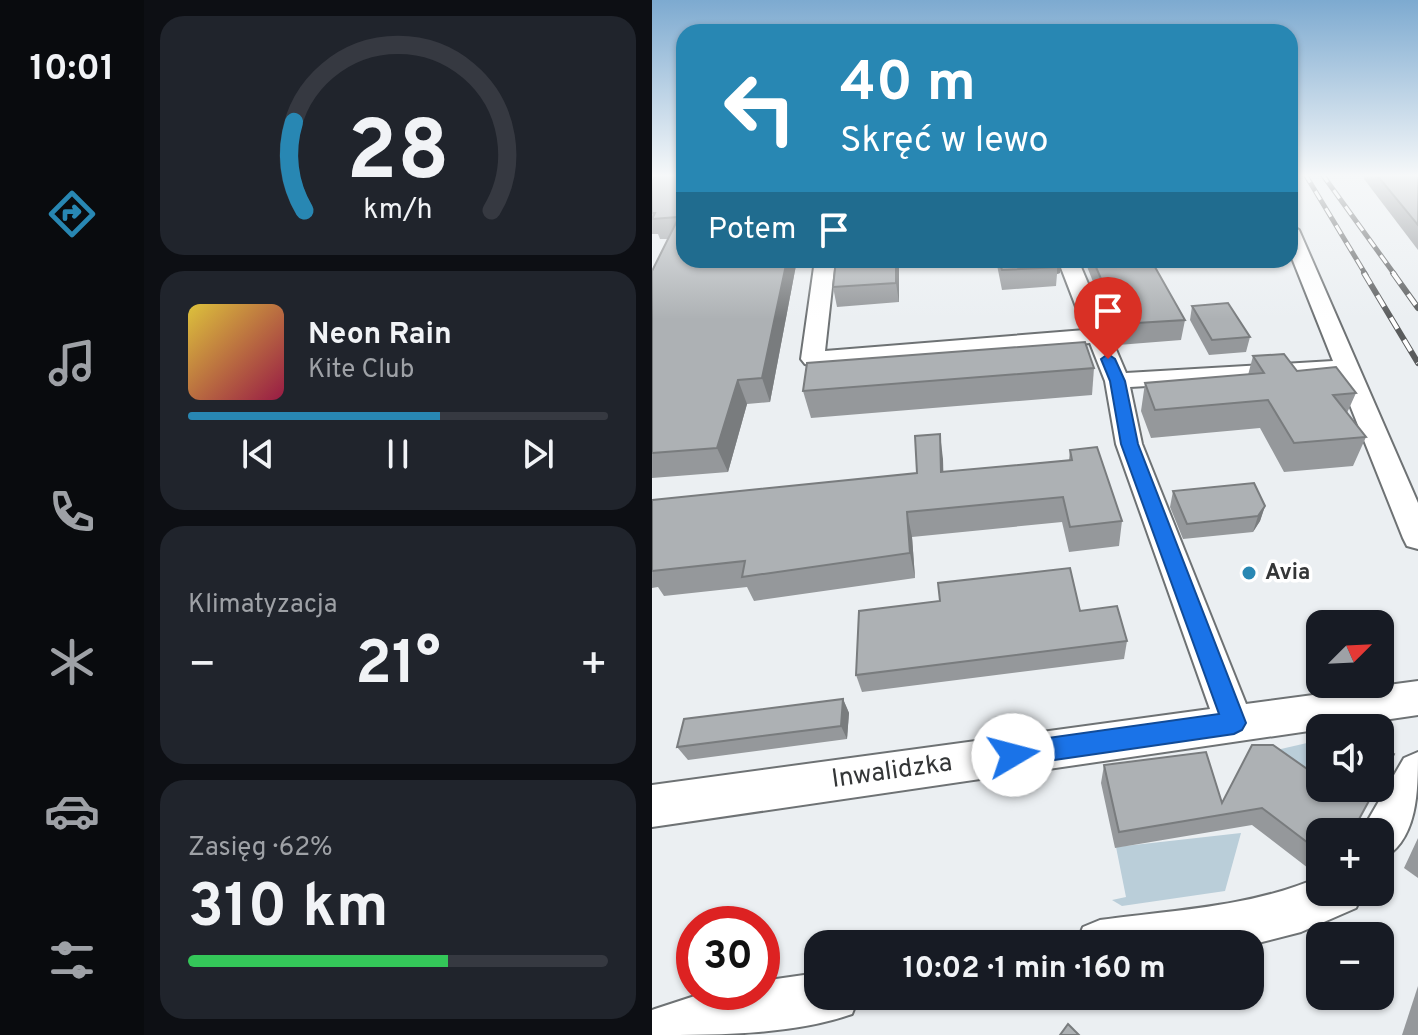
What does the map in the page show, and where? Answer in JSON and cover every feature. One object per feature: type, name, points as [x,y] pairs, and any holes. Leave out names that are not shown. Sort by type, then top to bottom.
[{"type":"street","points":[[1298,249],[1418,538]]},
{"type":"street","points":[[824,268],[813,359],[1099,336]]},
{"type":"street","points":[[1071,268],[1117,381],[1129,444],[1234,723]]},
{"type":"street","points":[[1117,381],[1347,367]]},
{"type":"street","name":"Inwalidzka","points":[[652,806],[1418,698]]},
{"type":"street","points":[[1392,818],[1418,772]]},
{"type":"street","points":[[1200,930],[1236,925],[1308,906]]},
{"type":"street","points":[[655,1035],[723,1012],[804,1000]]},
{"type":"shaded area","points":[[1306,743],[1306,791],[1255,755]]},
{"type":"shaded area","points":[[1241,833],[1225,891],[1122,906],[1112,900],[1126,897],[1116,847]]},
{"type":"building","points":[[676,223],[676,268],[785,268],[762,378],[738,380],[717,448],[652,453],[652,271]]},
{"type":"building","points":[[835,268],[896,268],[896,283],[833,287]]},
{"type":"building","points":[[1096,268],[1156,268],[1185,320],[1120,324]]},
{"type":"building","points":[[1228,303],[1250,337],[1212,340],[1192,306]]},
{"type":"building","points":[[1085,342],[1094,368],[803,391],[807,363]]},
{"type":"building","points":[[1284,354],[1297,371],[1336,367],[1356,393],[1333,395],[1366,437],[1294,443],[1268,400],[1155,410],[1145,383],[1264,373],[1253,356]]},
{"type":"building","points":[[940,434],[941,472],[1072,460],[1070,450],[1097,447],[1122,521],[1070,527],[1063,497],[907,512],[910,553],[742,577],[745,561],[652,571],[652,500],[917,473],[915,436]]},
{"type":"building","points":[[1254,483],[1265,506],[1258,516],[1187,524],[1173,491]]},
{"type":"building","points":[[1070,568],[1080,611],[1117,606],[1127,641],[856,675],[859,611],[940,601],[938,583]]},
{"type":"building","points":[[843,699],[841,726],[677,747],[684,719]]},
{"type":"building","points":[[1252,745],[1273,745],[1306,768],[1306,802],[1368,802],[1360,818],[1306,818],[1306,841],[1262,808],[1119,832],[1104,765],[1206,752],[1222,803]]},
{"type":"building","points":[[1068,1024],[1079,1035],[1060,1035]]},
{"type":"railway","points":[[1334,222],[1366,275]]},
{"type":"railway","points":[[1357,222],[1395,275]]},
{"type":"railway","points":[[1364,273],[1418,363]]},
{"type":"railway","points":[[1393,273],[1418,308]]},
{"type":"place","name":"Avia","points":[[1249,573]]},
{"type":"route","points":[[1013,755],[1234,723],[1129,444],[1117,381],[1108,359]]}]
